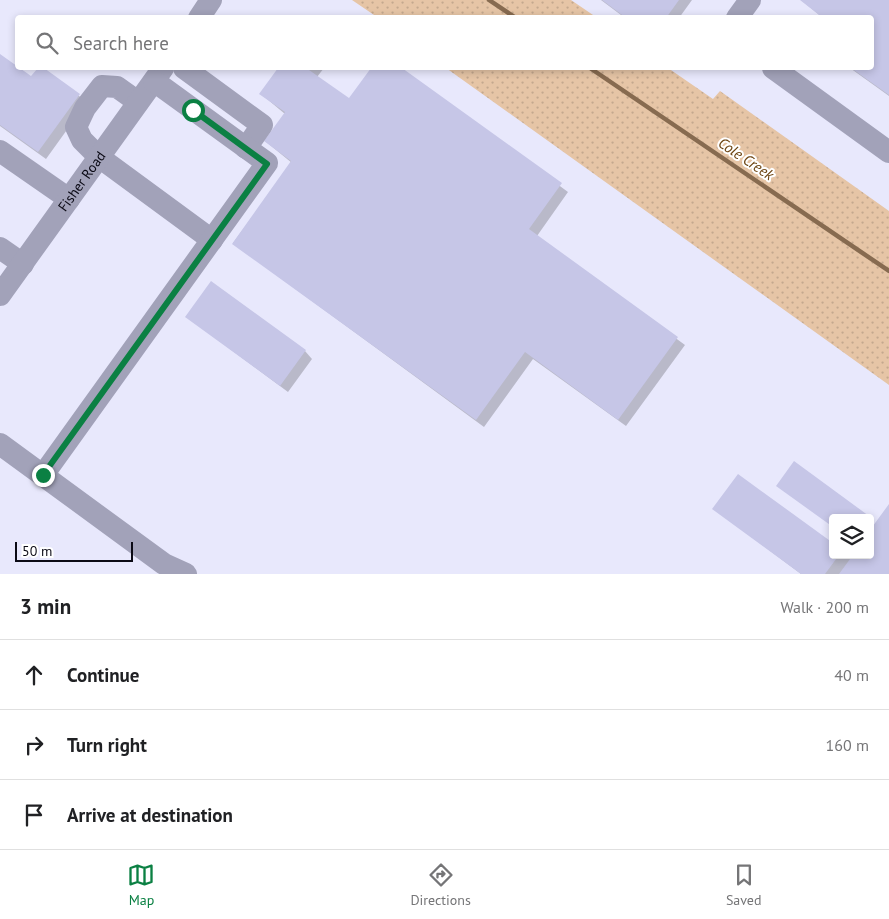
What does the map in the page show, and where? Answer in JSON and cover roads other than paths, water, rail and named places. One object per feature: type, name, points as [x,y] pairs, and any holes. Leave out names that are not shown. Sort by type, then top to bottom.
[{"type":"street","points":[[200,15],[211,0]]},
{"type":"street","points":[[739,15],[750,0]]},
{"type":"street","points":[[187,70],[262,125],[246,148]]},
{"type":"street","points":[[776,70],[889,152]]},
{"type":"street","points":[[43,475],[267,164],[159,74]]},
{"type":"street","name":"Fisher Road","points":[[0,295],[159,74]]},
{"type":"street","points":[[138,102],[117,87],[102,86],[85,108],[76,127],[82,140],[99,157],[212,240]]},
{"type":"street","points":[[0,151],[69,199]]},
{"type":"street","points":[[0,248],[23,264]]},
{"type":"street","points":[[0,444],[164,564],[186,574]]},
{"type":"waterway","name":"Cole Creek","points":[[489,0],[512,15]]},
{"type":"waterway","name":"Cole Creek","points":[[593,70],[889,271]]}]
